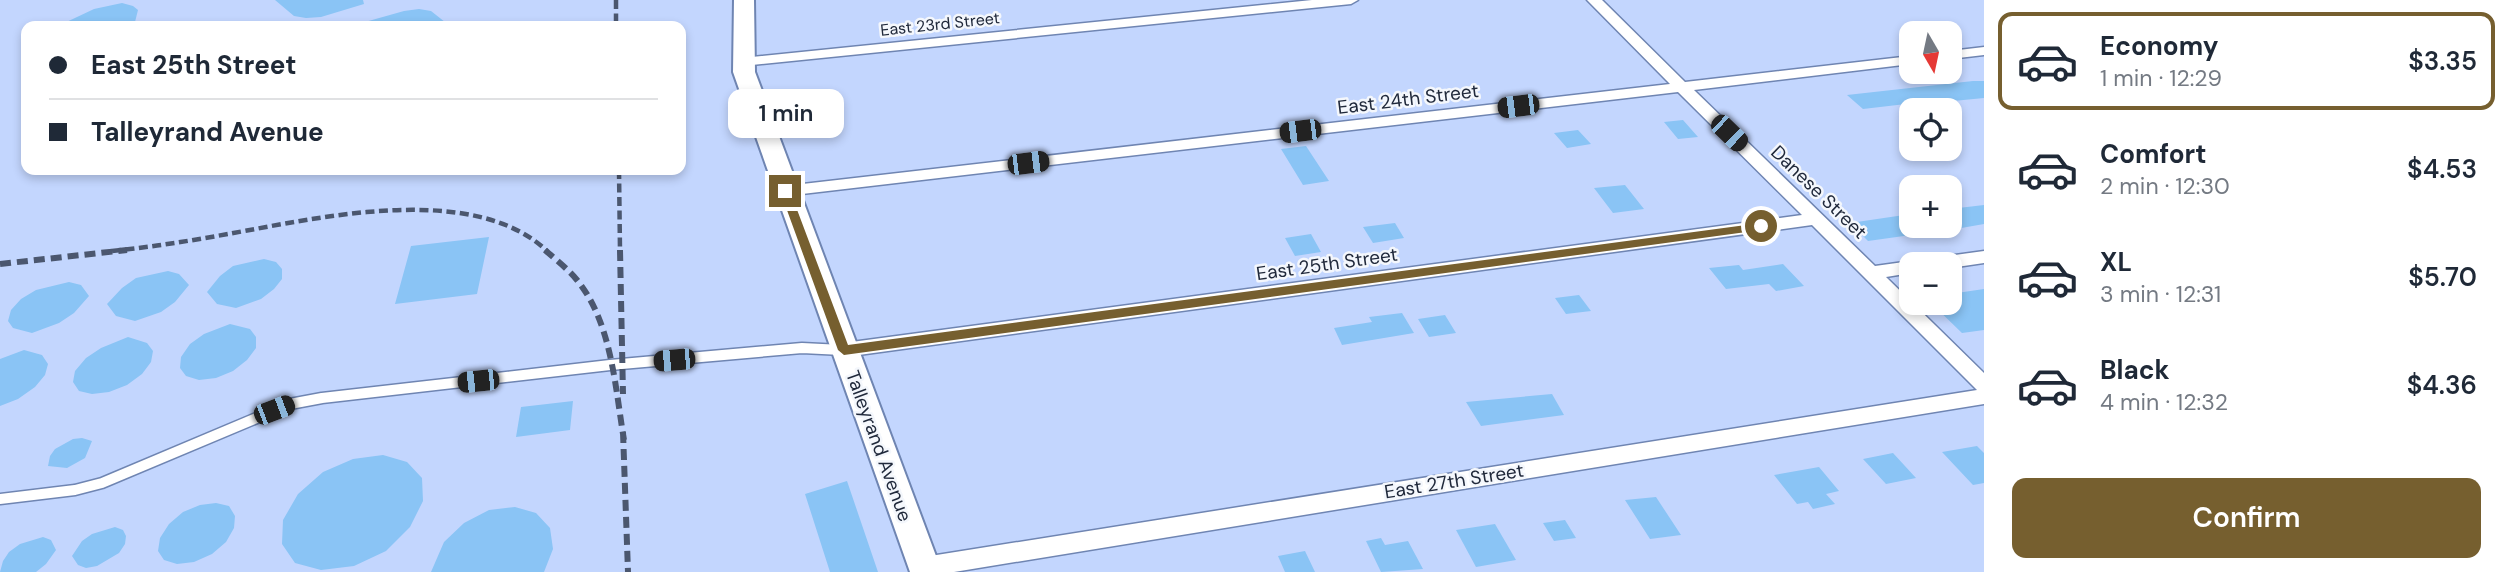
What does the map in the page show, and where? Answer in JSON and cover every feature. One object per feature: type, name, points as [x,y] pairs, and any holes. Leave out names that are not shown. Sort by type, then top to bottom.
[{"type":"street","name":"Talleyrand Avenue","points":[[744,0],[742,62],[785,191],[925,569]]},
{"type":"street","name":"East 23rd Street","points":[[742,62],[1351,0]]},
{"type":"street","name":"Danese Street","points":[[1594,0],[1984,385]]},
{"type":"street","points":[[1962,54],[1984,51]]},
{"type":"street","name":"East 24th Street","points":[[785,191],[1899,61]]},
{"type":"street","name":"East 25th Street","points":[[844,350],[1817,219]]},
{"type":"street","points":[[1962,260],[1984,257]]},
{"type":"street","points":[[1872,273],[1899,269]]},
{"type":"street","name":"East 27th Street","points":[[925,569],[1984,396]]},
{"type":"lane","points":[[0,499],[102,483],[280,408],[322,398],[788,349],[844,350]]},
{"type":"building","points":[[275,0],[363,0],[364,4],[321,17],[306,18],[294,16]]},
{"type":"building","points":[[122,3],[138,10],[135,21],[69,21],[94,9]]},
{"type":"building","points":[[404,11],[431,11],[444,21],[369,21]]},
{"type":"building","points":[[1984,81],[1984,98],[1962,100],[1962,98],[1899,98],[1899,105],[1863,109],[1847,95],[1962,84]]},
{"type":"building","points":[[1683,120],[1698,137],[1678,139],[1664,122]]},
{"type":"building","points":[[1578,130],[1591,144],[1567,148],[1554,133]]},
{"type":"building","points":[[1306,146],[1329,181],[1303,185],[1281,149]]},
{"type":"building","points":[[1625,185],[1644,209],[1613,213],[1594,188]]},
{"type":"building","points":[[1984,205],[1984,224],[1962,228],[1962,208]]},
{"type":"building","points":[[1899,216],[1899,237],[1868,241],[1850,223]]},
{"type":"building","points":[[1395,223],[1404,238],[1373,243],[1363,227]]},
{"type":"building","points":[[1311,234],[1321,252],[1295,256],[1285,238]]},
{"type":"building","points":[[489,237],[477,294],[395,304],[411,246]]},
{"type":"building","points":[[264,259],[276,262],[282,269],[282,279],[261,299],[236,308],[217,304],[207,292],[220,276],[233,266]]},
{"type":"building","points":[[1783,264],[1804,286],[1776,291],[1769,284],[1726,289],[1709,268],[1739,265],[1743,270]]},
{"type":"building","points":[[168,271],[179,274],[189,285],[175,302],[161,312],[135,321],[116,316],[107,304],[136,278]]},
{"type":"building","points":[[69,282],[81,285],[89,296],[74,313],[59,323],[32,333],[13,328],[8,321],[11,310],[21,299],[36,290]]},
{"type":"building","points":[[1984,289],[1984,330],[1962,333],[1943,315],[1962,315],[1962,292]]},
{"type":"building","points":[[1579,295],[1591,311],[1566,314],[1555,298]]},
{"type":"building","points":[[1402,313],[1414,333],[1342,345],[1334,328],[1372,322],[1369,317]]},
{"type":"building","points":[[1445,315],[1456,333],[1429,337],[1418,319]]},
{"type":"building","points":[[230,324],[250,329],[256,337],[256,348],[247,360],[233,371],[216,378],[199,380],[186,376],[180,368],[181,357],[190,344],[204,334]]},
{"type":"building","points":[[128,337],[147,343],[153,351],[151,362],[142,374],[127,385],[109,392],[92,394],[79,391],[73,382],[75,371],[86,358],[101,348]]},
{"type":"building","points":[[24,350],[42,355],[48,364],[45,375],[35,387],[18,399],[0,406],[0,359]]},
{"type":"building","points":[[1552,394],[1564,415],[1481,426],[1466,402]]},
{"type":"building","points":[[573,401],[570,430],[516,437],[521,407]]},
{"type":"building","points":[[73,439],[92,441],[85,458],[67,468],[48,466],[55,449]]},
{"type":"building","points":[[1977,446],[1984,453],[1984,483],[1973,485],[1942,452]]},
{"type":"building","points":[[1893,453],[1916,478],[1886,484],[1863,459]]},
{"type":"building","points":[[383,455],[407,462],[422,478],[423,501],[410,527],[386,551],[354,566],[321,570],[295,563],[282,544],[283,520],[298,494],[323,472],[353,459]]},
{"type":"building","points":[[1819,467],[1839,491],[1826,494],[1835,504],[1813,509],[1808,502],[1797,504],[1774,475]]},
{"type":"building","points":[[847,481],[878,572],[830,572],[805,494]]},
{"type":"building","points":[[1656,497],[1681,535],[1650,539],[1625,500]]},
{"type":"building","points":[[216,503],[229,506],[235,516],[234,528],[226,542],[212,554],[194,562],[177,564],[164,560],[158,551],[160,538],[169,524],[183,512],[200,505]]},
{"type":"building","points":[[515,507],[536,513],[550,528],[553,549],[544,572],[431,572],[444,542],[464,523],[489,510]]},
{"type":"building","points":[[1565,520],[1576,538],[1554,541],[1543,523]]},
{"type":"building","points":[[1495,524],[1516,560],[1476,567],[1456,530]]},
{"type":"building","points":[[115,527],[123,530],[126,536],[125,544],[119,553],[97,566],[86,568],[78,565],[72,556],[82,541],[92,534]]},
{"type":"building","points":[[43,537],[51,540],[56,550],[46,564],[36,572],[0,572],[9,552],[20,544]]},
{"type":"building","points":[[1381,538],[1385,545],[1408,541],[1423,569],[1381,572],[1366,541]]},
{"type":"building","points":[[1305,551],[1315,572],[1285,572],[1278,556]]},
{"type":"railway","points":[[616,0],[616,21]]},
{"type":"railway","points":[[619,175],[620,251]]},
{"type":"railway","points":[[112,251],[305,220],[393,210],[437,211],[479,217],[516,230],[547,251]]},
{"type":"railway","points":[[0,264],[127,250]]},
{"type":"railway","points":[[545,250],[577,280],[598,316],[610,356],[623,434]]},
{"type":"railway","points":[[620,250],[623,394]]},
{"type":"railway","points":[[623,434],[624,440]]},
{"type":"railway","points":[[623,434],[628,572]]},
{"type":"route","points":[[785,191],[844,350],[1761,226]]}]
